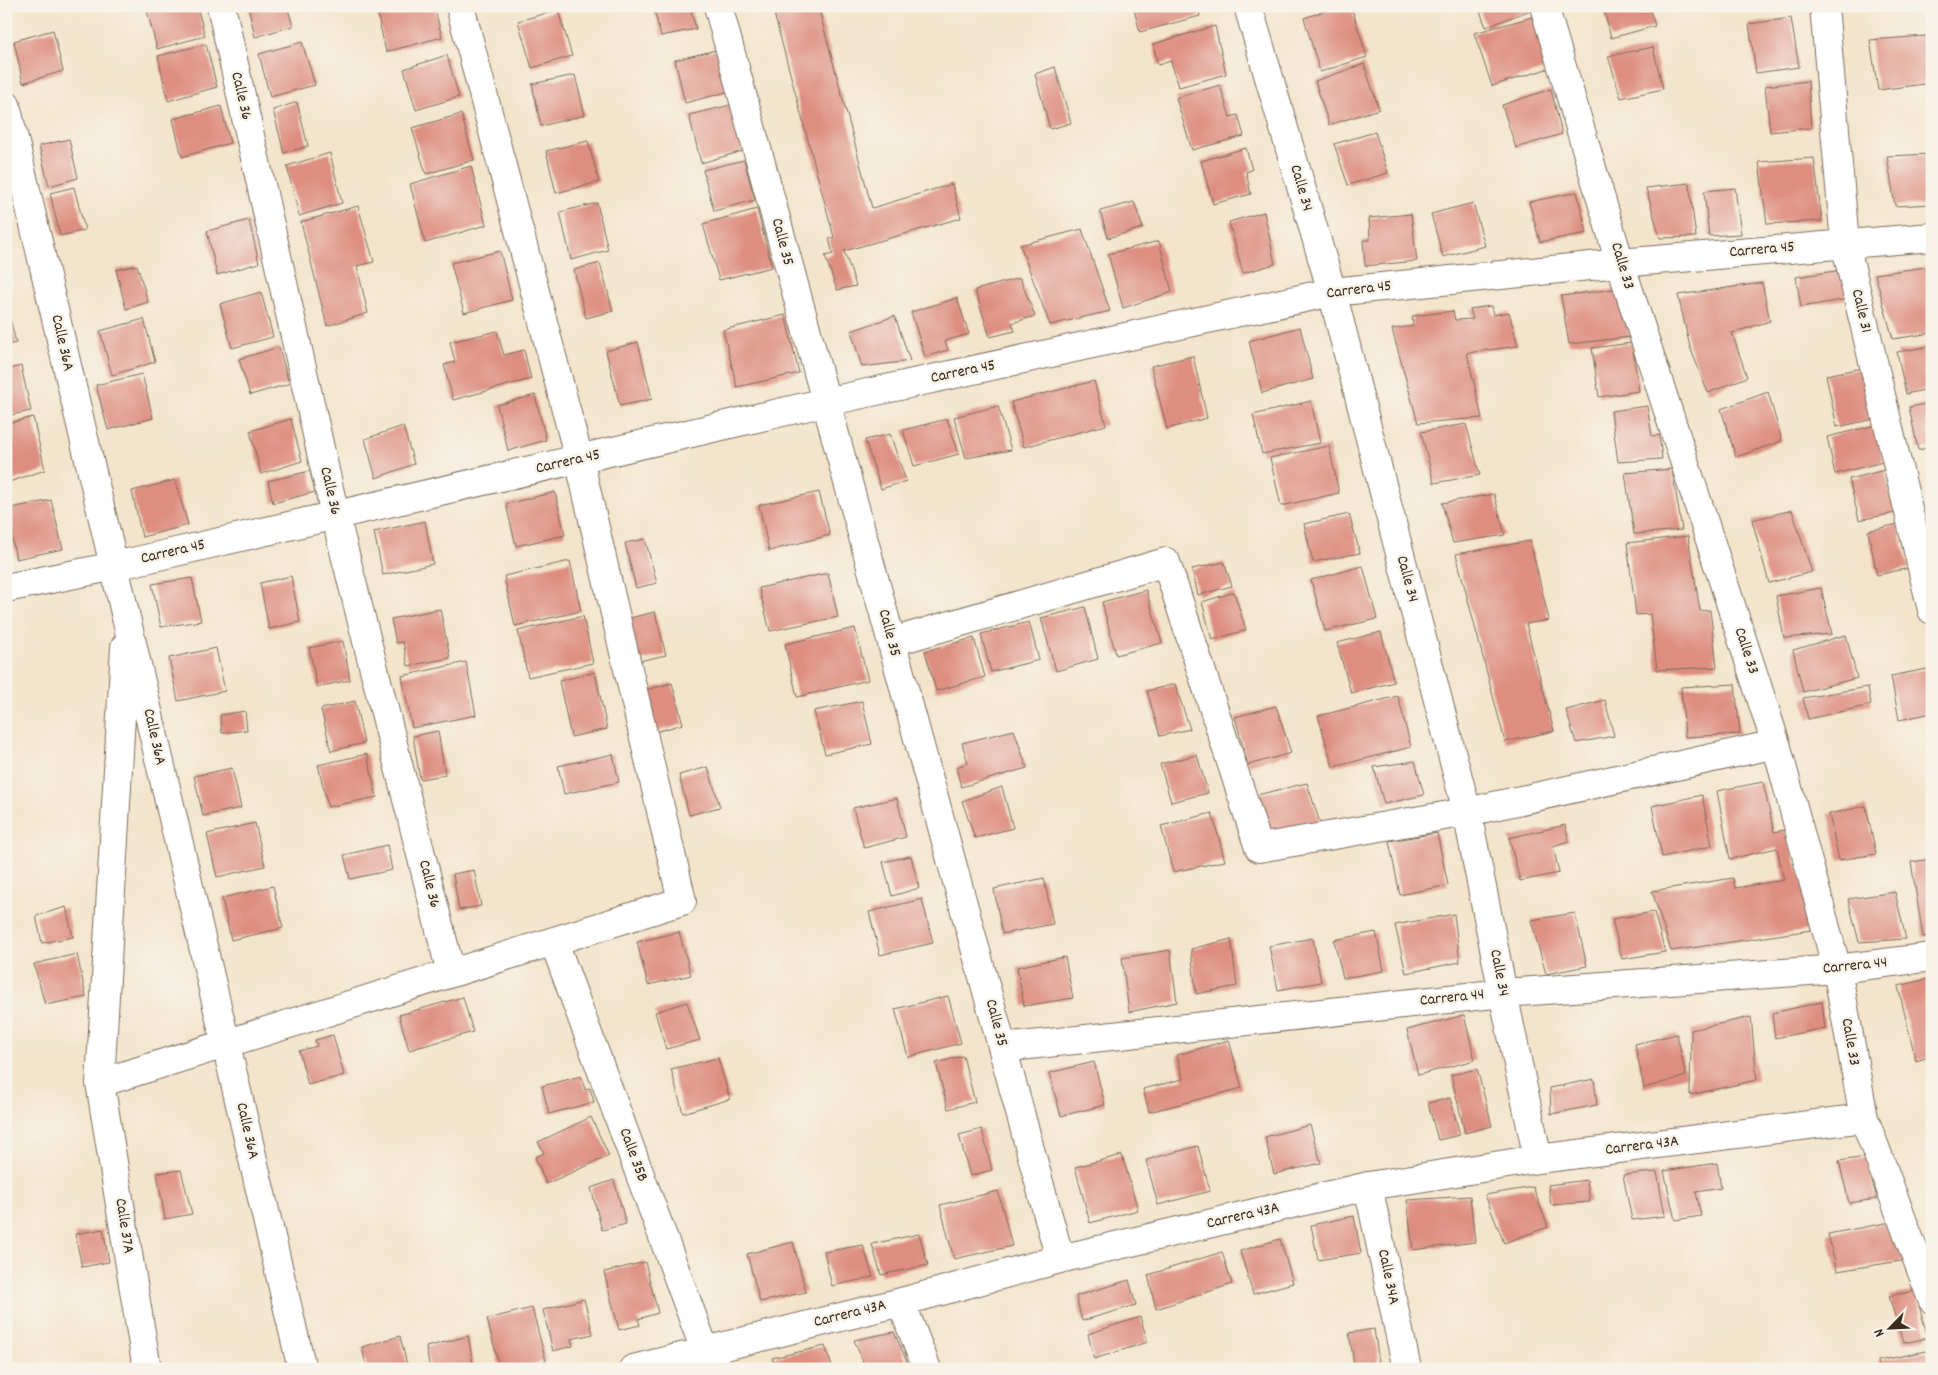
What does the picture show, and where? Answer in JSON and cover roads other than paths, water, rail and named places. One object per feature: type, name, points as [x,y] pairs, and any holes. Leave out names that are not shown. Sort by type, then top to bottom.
[{"type":"street","name":"Calle 36","points":[[221,6],[335,515],[451,973]]},
{"type":"street","points":[[100,1083],[682,901],[579,459],[460,6]]},
{"type":"street","name":"Calle 35","points":[[718,6],[1060,1259]]},
{"type":"street","name":"Calle 34","points":[[1248,6],[1332,292],[1467,812],[1538,1159]]},
{"type":"street","name":"Calle 33","points":[[1544,6],[1620,263],[1776,744],[1837,969],[1864,1118],[1932,1299]]},
{"type":"street","name":"Calle 31","points":[[1824,6],[1845,243],[1932,610]]},
{"type":"street","name":"Calle 36A","points":[[6,105],[302,1369]]},
{"type":"street","name":"Carrera 45","points":[[6,588],[115,566],[826,402],[1332,292],[1620,263],[1932,237]]},
{"type":"street","points":[[892,642],[1166,562],[1259,848],[1467,812],[1776,744]]},
{"type":"street","name":"Calle 37A","points":[[126,618],[100,1083],[148,1369]]},
{"type":"street","name":"Calle 35B","points":[[554,942],[708,1360]]},
{"type":"street","name":"Carrera 44","points":[[1003,1048],[1503,993],[1837,969],[1932,957]]},
{"type":"street","name":"Carrera 43A","points":[[633,1369],[708,1360],[901,1302],[1060,1259],[1368,1186],[1538,1159],[1864,1118]]},
{"type":"street","name":"Calle 34A","points":[[1368,1186],[1408,1369]]},
{"type":"street","points":[[901,1302],[927,1369]]}]
